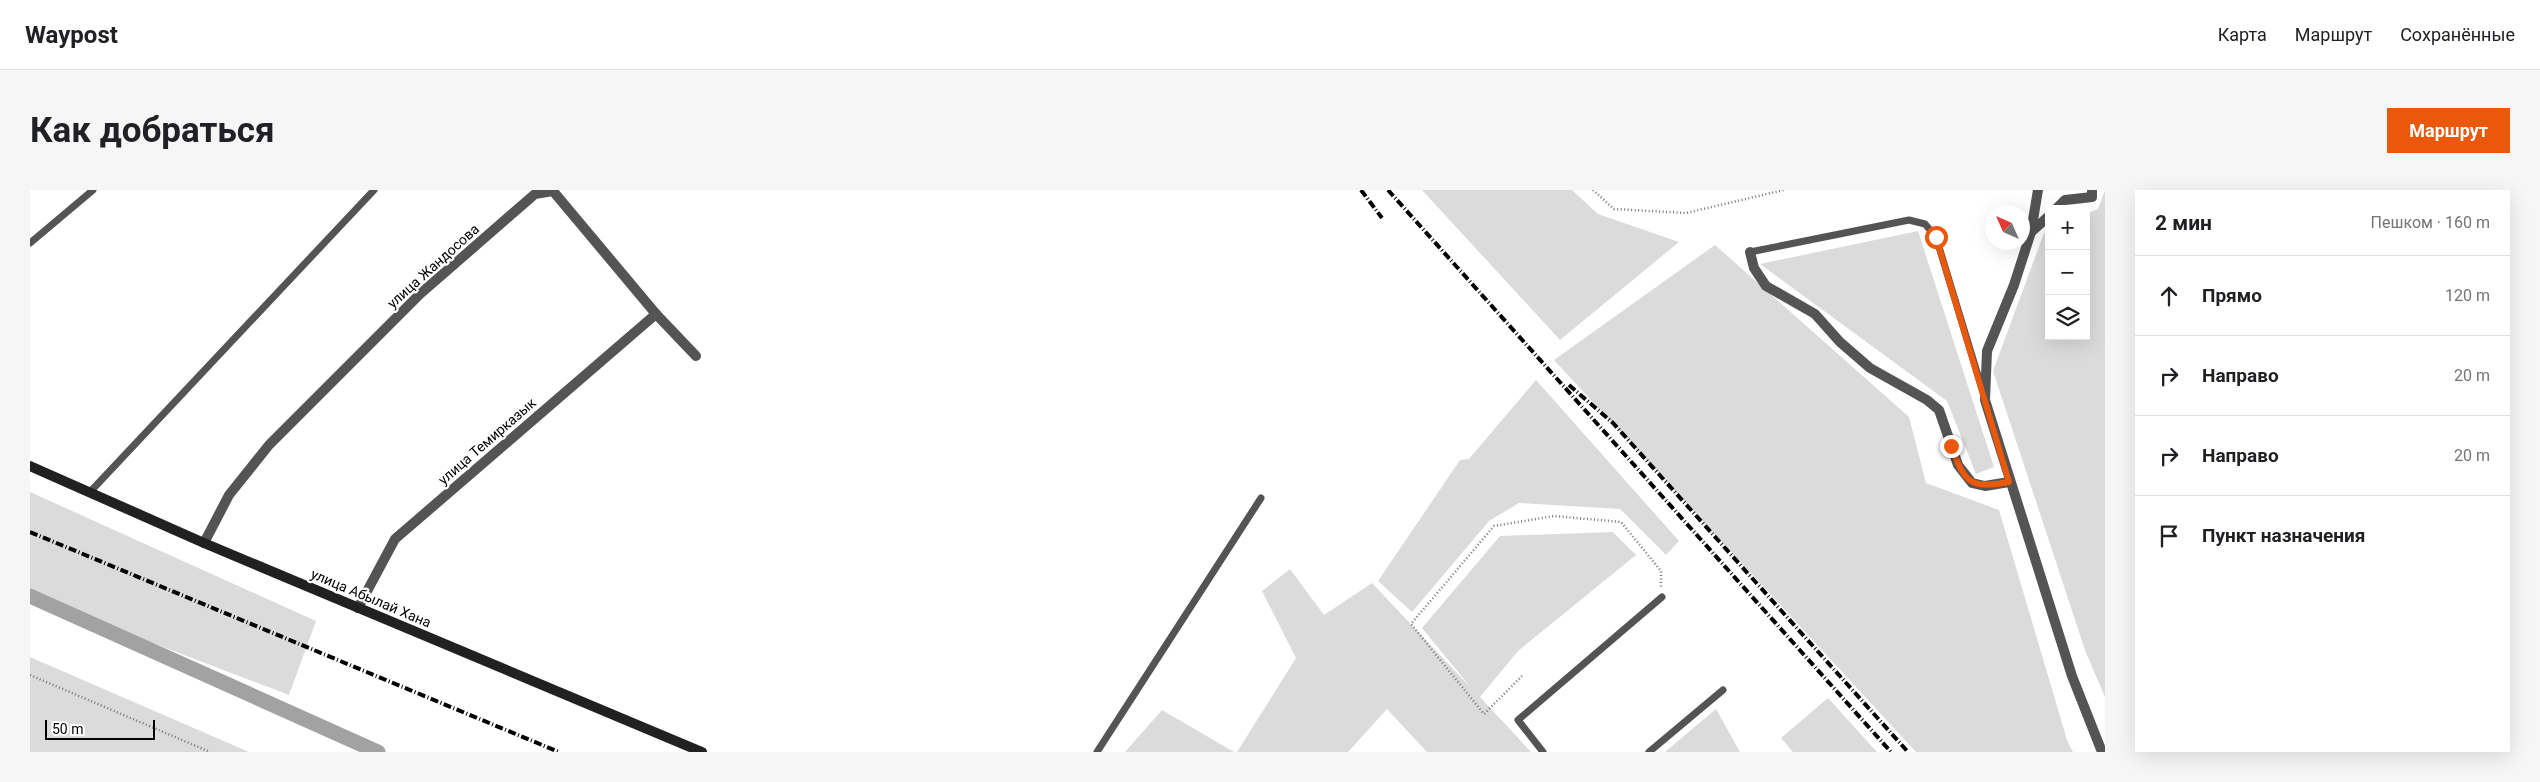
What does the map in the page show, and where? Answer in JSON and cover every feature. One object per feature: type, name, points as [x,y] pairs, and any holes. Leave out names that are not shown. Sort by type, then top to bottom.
[{"type":"main road","name":"улица Абылай Хана","points":[[30,466],[358,608],[702,752]]},
{"type":"street","points":[[2038,190],[2031,232],[2014,284],[1987,350],[1985,400],[2009,482],[2072,676],[2102,752]]},
{"type":"street","points":[[2060,205],[2065,200],[2092,197],[2092,190]]},
{"type":"street","name":"улица Жандосова","points":[[204,542],[228,495],[269,446],[420,294],[535,194],[553,191],[656,314],[696,356]]},
{"type":"street","points":[[2031,232],[2045,220]]},
{"type":"street","points":[[1750,252],[1754,268],[1766,286],[1815,314],[1840,342],[1870,368],[1927,400],[1939,410],[1958,465],[1972,483],[1984,486],[2009,482]]},
{"type":"street","name":"улица Темирказык","points":[[358,608],[395,539],[656,314]]},
{"type":"lane","points":[[30,243],[93,190]]},
{"type":"lane","points":[[90,492],[374,190]]},
{"type":"lane","points":[[1750,252],[1909,220],[1925,224],[1936,237],[1985,400]]},
{"type":"lane","points":[[1097,752],[1262,498]]},
{"type":"lane","points":[[1544,752],[1518,720],[1662,597]]},
{"type":"lane","points":[[1649,752],[1723,690]]},
{"type":"path","points":[[1593,190],[1614,209],[1686,213],[1784,190]]},
{"type":"path","points":[[1522,676],[1484,714],[1411,624],[1494,526],[1554,516],[1621,522],[1660,571],[1662,597]]},
{"type":"path","points":[[30,675],[210,752]]},
{"type":"shaded area","points":[[1422,190],[1572,190],[1598,214],[1679,242],[1560,340]]},
{"type":"shaded area","points":[[2105,190],[2105,697],[2086,653],[1993,371],[2045,233],[2045,340],[2090,340],[2090,212],[2098,209]]},
{"type":"shaded area","points":[[1918,231],[1994,467],[1976,474],[1947,401],[1760,264]]},
{"type":"shaded area","points":[[1715,245],[1909,417],[1926,483],[1999,510],[2067,740],[2073,752],[1916,752],[1554,360]]},
{"type":"shaded area","points":[[1536,380],[1679,541],[1666,555],[1620,509],[1519,503],[1489,521],[1412,612],[1378,581],[1460,460],[1469,459]]},
{"type":"shaded area","points":[[30,492],[316,621],[289,695],[30,596]]},
{"type":"shaded area","points":[[1613,532],[1636,555],[1518,651],[1480,697],[1531,752],[1427,752],[1387,709],[1348,752],[1237,752],[1296,658],[1262,591],[1290,569],[1324,615],[1372,583],[1472,689],[1422,628],[1500,536]]},
{"type":"shaded area","points":[[30,657],[249,752],[30,752]]},
{"type":"shaded area","points":[[1828,698],[1877,752],[1793,752],[1781,738]]},
{"type":"shaded area","points":[[1716,709],[1740,752],[1665,752]]},
{"type":"shaded area","points":[[1162,710],[1234,752],[1125,752]]},
{"type":"waterway","points":[[30,596],[378,752]]},
{"type":"railway","points":[[1361,190],[1382,218]]},
{"type":"railway","points":[[1388,190],[1891,752]]},
{"type":"railway","points":[[1569,385],[1613,423],[1908,752]]},
{"type":"railway","points":[[30,532],[559,752]]},
{"type":"route","points":[[1936,237],[2009,482],[1984,486],[1972,483],[1958,465],[1951,446]]}]
